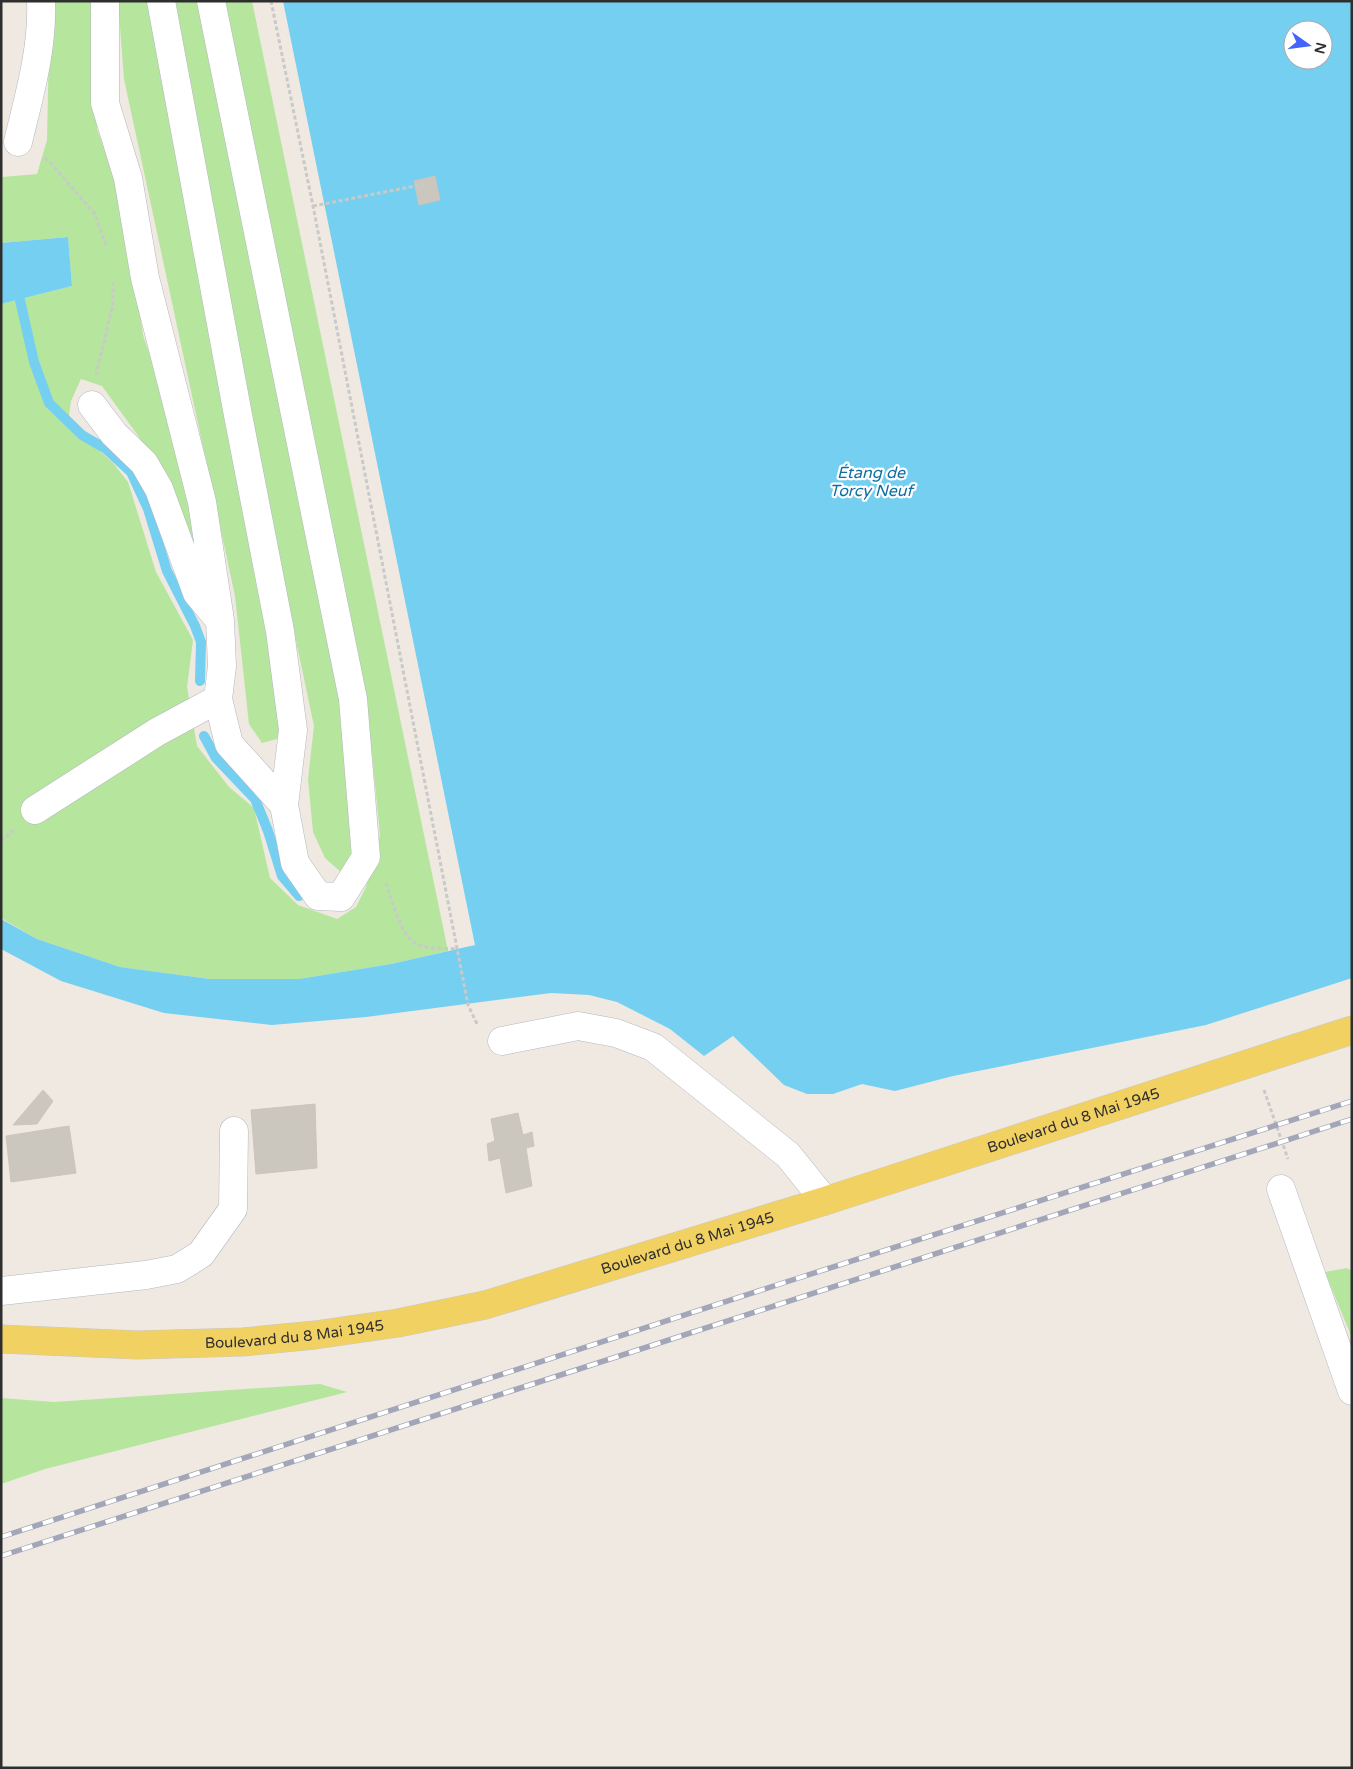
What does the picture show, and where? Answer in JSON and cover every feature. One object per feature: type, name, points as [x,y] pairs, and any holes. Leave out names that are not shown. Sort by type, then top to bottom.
[{"type":"main road","name":"Boulevard du 8 Mai 1945","points":[[1,1340],[137,1345],[243,1342],[314,1335],[398,1323],[485,1305],[826,1201],[1352,1030]]},
{"type":"lane","points":[[18,142],[35,73],[41,1]]},
{"type":"lane","points":[[105,1],[105,103],[128,178],[145,278],[202,502],[220,620],[222,666],[218,699],[229,744],[284,806]]},
{"type":"lane","points":[[161,1],[280,631],[293,730],[284,806],[295,863],[318,896],[341,897],[366,857],[353,699],[211,1]]},
{"type":"lane","points":[[92,406],[114,434],[144,463],[159,489],[197,593],[220,620]]},
{"type":"lane","points":[[35,810],[157,732],[218,699]]},
{"type":"lane","points":[[502,1040],[578,1026],[616,1033],[653,1048],[788,1155],[826,1201]]},
{"type":"lane","points":[[1,1291],[146,1275],[178,1269],[201,1254],[233,1209],[234,1131]]},
{"type":"lane","points":[[1281,1189],[1352,1391]]},
{"type":"path","points":[[271,1],[313,206],[468,1005]]},
{"type":"path","points":[[18,142],[48,160],[94,213],[108,250]]},
{"type":"path","points":[[313,206],[425,184]]},
{"type":"path","points":[[92,406],[94,381],[113,304],[112,277]]},
{"type":"path","points":[[366,857],[378,862],[403,928],[414,943],[427,947],[458,949]]},
{"type":"path","points":[[1256,1061],[1289,1163],[1281,1189]]},
{"type":"green space","points":[[50,1],[93,1],[97,129],[124,204],[143,335],[170,415],[203,569],[191,549],[139,437],[102,386],[81,379],[71,401],[68,422],[113,463],[128,482],[156,572],[193,640],[187,687],[197,746],[229,787],[254,808],[270,878],[298,905],[337,919],[356,907],[366,887],[380,835],[372,754],[359,672],[222,1],[252,1],[448,951],[391,964],[299,979],[210,979],[120,967],[37,939],[1,918],[1,304],[72,286],[68,237],[1,243],[1,105],[2,177],[37,174],[47,140]]},
{"type":"green space","points":[[118,1],[148,1],[274,634],[283,714],[277,739],[262,743],[249,724],[235,596],[124,79]]},
{"type":"green space","points":[[161,1],[204,1],[341,695],[356,847],[343,874],[325,858],[313,832],[308,779],[314,726]]},
{"type":"green space","points":[[1347,1268],[1352,1271],[1352,1338],[1325,1272]]},
{"type":"green space","points":[[320,1384],[347,1392],[45,1469],[1,1484],[1,1398],[54,1402]]},
{"type":"water","name":"Étang de Torcy Neuf","points":[[283,1],[1352,1],[1352,978],[1206,1025],[953,1076],[895,1091],[862,1084],[833,1094],[807,1094],[784,1085],[733,1036],[704,1056],[670,1029],[617,1002],[589,995],[551,993],[366,1017],[272,1025],[164,1013],[61,981],[1,949],[1,919],[37,939],[120,967],[210,979],[299,979],[391,964],[475,945]]},
{"type":"water","points":[[68,237],[72,286],[1,304],[1,243]]},
{"type":"building","points":[[435,176],[440,200],[419,205],[414,181]]},
{"type":"building","points":[[43,1090],[53,1101],[37,1124],[13,1125]]},
{"type":"building","points":[[315,1104],[317,1168],[256,1174],[251,1110]]},
{"type":"building","points":[[518,1113],[523,1135],[532,1132],[534,1146],[526,1148],[532,1186],[506,1193],[500,1158],[489,1161],[487,1144],[495,1141],[491,1119]]},
{"type":"building","points":[[69,1126],[76,1173],[11,1182],[6,1136]]},
{"type":"waterway","points":[[17,287],[34,362],[49,403],[82,435],[106,449],[131,472],[148,509],[167,571],[201,642],[200,681]]},
{"type":"waterway","points":[[204,736],[216,758],[255,799],[268,831],[282,876],[299,896]]},
{"type":"railway","points":[[1,1537],[786,1282],[1352,1101]]},
{"type":"railway","points":[[1,1556],[1352,1119]]}]
